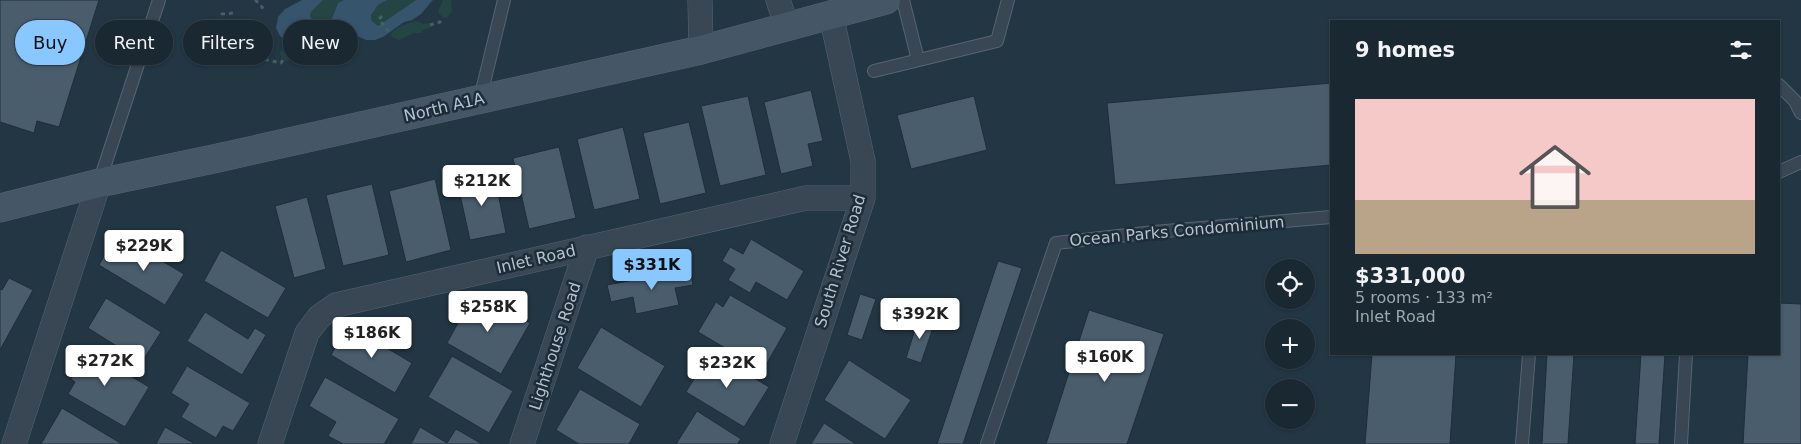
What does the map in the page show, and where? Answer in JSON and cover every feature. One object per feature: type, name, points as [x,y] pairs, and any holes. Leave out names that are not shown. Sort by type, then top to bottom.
[{"type":"street","points":[[700,0],[701,50]]},
{"type":"street","points":[[778,0],[787,27]]},
{"type":"street","name":"North A1A","points":[[0,208],[99,183],[701,50],[886,0]]},
{"type":"street","name":"South River Road","points":[[782,444],[863,198],[863,161],[831,15]]},
{"type":"street","points":[[14,444],[99,183]]},
{"type":"street","name":"Inlet Road","points":[[270,444],[307,333],[319,317],[336,304],[806,198],[863,198]]},
{"type":"street","name":"Lighthouse Road","points":[[522,444],[587,247]]},
{"type":"lane","points":[[99,183],[159,0]]},
{"type":"lane","points":[[480,99],[504,0]]},
{"type":"lane","points":[[903,0],[918,60]]},
{"type":"lane","points":[[874,71],[997,41],[1008,0]]},
{"type":"lane","points":[[1780,86],[1795,100],[1801,113]]},
{"type":"lane","points":[[1780,172],[1801,162]]},
{"type":"lane","name":"Ocean Parks Condominium","points":[[987,444],[1056,243],[1154,232],[1330,217]]},
{"type":"lane","points":[[1522,444],[1529,355]]},
{"type":"lane","points":[[1681,444],[1686,355]]},
{"type":"path","points":[[254,0],[264,10]]},
{"type":"path","points":[[221,20],[222,14],[234,13]]},
{"type":"path","points":[[382,16],[379,19],[391,35]]},
{"type":"path","points":[[430,25],[440,22],[443,16]]},
{"type":"green space","points":[[323,0],[344,0],[338,3],[332,20],[312,20],[310,16],[311,12]]},
{"type":"green space","points":[[387,0],[416,0],[378,26],[371,20],[371,15],[378,5]]},
{"type":"green space","points":[[443,0],[451,0],[452,11],[447,18],[439,13]]},
{"type":"green space","points":[[417,21],[423,24],[430,23],[431,27],[423,30],[421,33],[413,33],[399,40],[392,37],[392,33],[397,28]]},
{"type":"green space","points":[[283,48],[283,59],[282,59],[280,53]]},
{"type":"water","points":[[302,0],[323,0],[311,12],[310,16],[312,20],[283,20],[283,38],[276,28],[278,17],[285,9]]},
{"type":"water","points":[[344,0],[387,0],[378,5],[371,15],[371,20],[378,26],[416,0],[433,0],[421,14],[412,20],[404,22],[383,37],[375,40],[366,40],[358,36],[358,20],[331,20],[338,3]]},
{"type":"building","points":[[0,0],[99,0],[85,44],[85,20],[15,20],[15,65],[79,65],[59,127],[37,121],[34,133],[0,122]]},
{"type":"building","points":[[1330,83],[1330,165],[1115,185],[1107,103]]},
{"type":"building","points":[[811,90],[823,141],[808,144],[813,166],[781,174],[764,102]]},
{"type":"building","points":[[748,96],[766,175],[720,186],[701,106]]},
{"type":"building","points":[[974,96],[987,150],[911,169],[897,115]]},
{"type":"building","points":[[689,122],[706,193],[660,204],[643,133]]},
{"type":"building","points":[[623,127],[640,199],[594,210],[577,139]]},
{"type":"building","points":[[559,147],[576,218],[529,229],[513,158]]},
{"type":"building","points":[[494,173],[506,233],[470,240],[457,181]]},
{"type":"building","points":[[435,179],[451,250],[406,262],[389,191]]},
{"type":"building","points":[[372,184],[389,255],[343,266],[326,195]]},
{"type":"building","points":[[307,197],[326,269],[294,278],[275,206]]},
{"type":"building","points":[[751,239],[804,271],[787,300],[756,282],[750,293],[728,280],[735,269],[722,261],[730,247],[743,254]]},
{"type":"building","points":[[130,242],[184,274],[165,305],[99,265],[108,249],[121,257]]},
{"type":"building","points":[[221,250],[286,288],[268,318],[204,281]]},
{"type":"building","points":[[998,261],[1022,268],[963,444],[937,444]]},
{"type":"building","points":[[690,269],[693,285],[675,288],[679,305],[636,314],[633,297],[611,302],[607,285]]},
{"type":"building","points":[[9,278],[33,290],[0,350],[0,289],[2,290]]},
{"type":"building","points":[[475,292],[530,323],[501,374],[447,343]]},
{"type":"building","points":[[860,294],[876,299],[862,340],[847,335]]},
{"type":"building","points":[[730,295],[787,328],[763,370],[698,332],[716,302],[723,307]]},
{"type":"building","points":[[106,298],[161,332],[142,362],[88,328]]},
{"type":"building","points":[[1780,303],[1801,304],[1801,444],[1743,444],[1748,355],[1780,355]]},
{"type":"building","points":[[1089,310],[1164,334],[1127,444],[1046,444]]},
{"type":"building","points":[[205,312],[248,339],[255,328],[266,335],[242,375],[187,341]]},
{"type":"building","points":[[919,317],[935,322],[921,363],[906,358]]},
{"type":"building","points":[[348,325],[412,363],[395,393],[331,355]]},
{"type":"building","points":[[601,327],[665,366],[641,407],[577,368]]},
{"type":"building","points":[[76,344],[149,387],[125,427],[68,394],[75,382],[71,379],[78,366],[67,359]]},
{"type":"building","points":[[706,349],[769,387],[744,427],[686,392],[703,364],[698,361]]},
{"type":"building","points":[[1372,355],[1456,355],[1450,444],[1365,444]]},
{"type":"building","points":[[1547,355],[1574,355],[1568,444],[1542,444]]},
{"type":"building","points":[[1641,355],[1665,355],[1659,444],[1635,444]]},
{"type":"building","points":[[452,356],[513,391],[489,433],[428,397]]},
{"type":"building","points":[[849,360],[911,400],[885,439],[824,400]]},
{"type":"building","points":[[187,366],[250,403],[233,431],[223,426],[216,438],[181,417],[189,404],[171,393]]},
{"type":"building","points":[[325,377],[399,419],[384,444],[343,444],[328,436],[336,422],[309,406]]},
{"type":"building","points":[[580,389],[640,424],[629,444],[579,444],[556,430]]},
{"type":"building","points":[[62,408],[122,444],[41,444]]},
{"type":"building","points":[[697,411],[741,439],[737,444],[676,444]]},
{"type":"building","points":[[824,423],[856,444],[811,444]]},
{"type":"building","points":[[165,427],[195,444],[156,444]]},
{"type":"building","points":[[420,427],[447,443],[456,429],[482,444],[411,444]]}]
